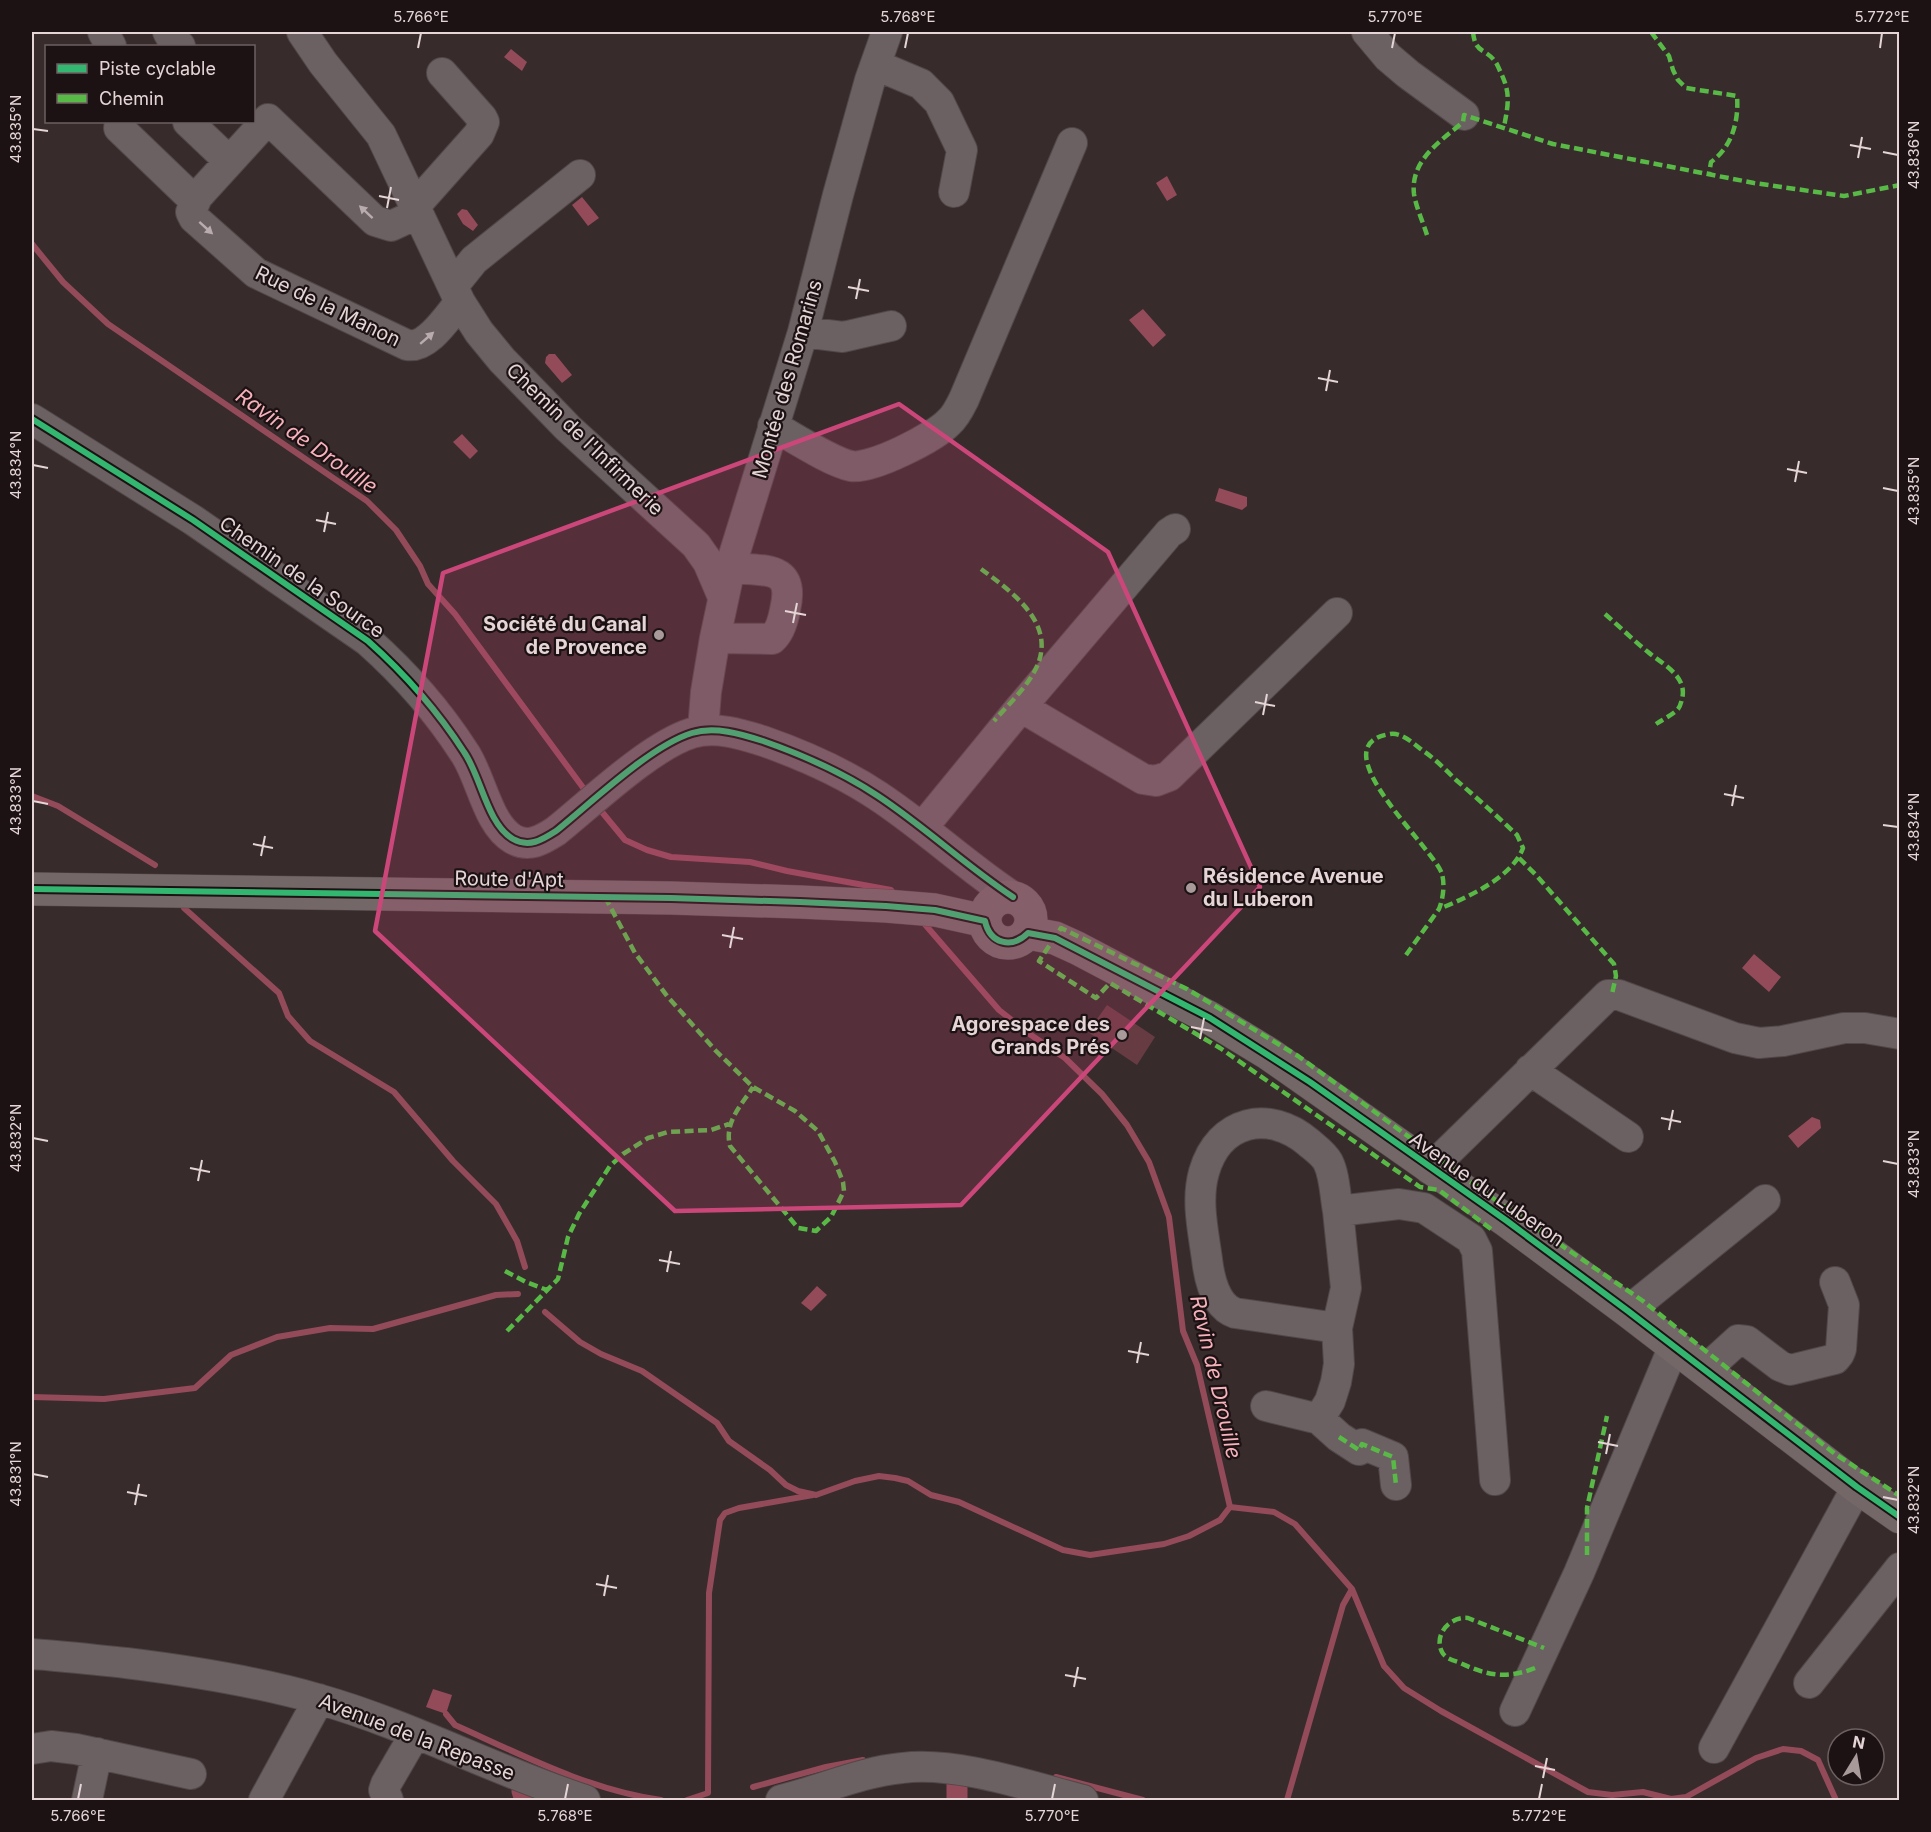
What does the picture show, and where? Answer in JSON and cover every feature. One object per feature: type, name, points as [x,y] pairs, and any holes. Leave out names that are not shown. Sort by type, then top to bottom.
[{"type":"main road","name":"Route d'Apt","points":[[32,889],[671,898],[1010,912]]},
{"type":"main road","name":"Avenue du Luberon","points":[[1010,912],[1210,1018],[1302,1077],[1507,1221],[1899,1517]]},
{"type":"street","points":[[168,32],[178,45]]},
{"type":"street","name":"Chemin de l'Infirmerie","points":[[302,32],[323,63],[376,126],[457,294],[479,332],[502,360],[568,428],[696,545],[708,562],[723,597]]},
{"type":"street","name":"Montée des Romarins","points":[[703,730],[706,692],[715,638],[730,568],[803,332],[838,195],[887,32]]},
{"type":"street","points":[[1367,32],[1388,57],[1464,115]]},
{"type":"street","points":[[876,65],[921,84],[939,102],[962,150],[954,192]]},
{"type":"street","points":[[261,112],[375,221],[391,226],[416,210],[479,134],[484,122],[442,73]]},
{"type":"street","points":[[189,123],[229,161]]},
{"type":"street","points":[[119,128],[195,201],[229,161],[254,123]]},
{"type":"street","points":[[773,426],[843,464],[858,467],[875,463],[931,436],[950,422],[964,399],[1072,143]]},
{"type":"street","points":[[457,294],[474,260],[580,175]]},
{"type":"street","name":"Rue de la Manon","points":[[195,201],[191,212],[194,218],[256,273],[407,345],[416,346],[425,342],[457,294]]},
{"type":"street","points":[[803,332],[843,337],[891,326]]},
{"type":"street","name":"Chemin de la Source","points":[[32,418],[193,520],[368,641],[393,663],[441,717],[467,755],[495,820],[514,839],[534,843],[556,831],[632,769],[678,738],[703,730],[738,734],[804,756],[878,796],[922,828],[1010,912]]},
{"type":"street","points":[[922,828],[1021,707],[1169,533],[1175,529]]},
{"type":"street","points":[[715,638],[772,639],[779,630],[788,596],[785,581],[775,573],[730,568]]},
{"type":"street","points":[[1021,707],[1143,779],[1156,782],[1169,776],[1337,613]]},
{"type":"street","points":[[1424,1208],[1439,1174],[1530,1070],[1604,998],[1612,994],[1629,998],[1735,1038],[1759,1043],[1783,1041],[1844,1028],[1865,1028],[1899,1034]]},
{"type":"street","points":[[1530,1070],[1628,1137]]},
{"type":"street","points":[[1329,1428],[1330,1401],[1339,1364],[1337,1328],[1346,1283],[1338,1211],[1330,1168],[1325,1157],[1305,1139],[1273,1124],[1251,1123],[1232,1132],[1219,1144],[1209,1159],[1204,1172],[1201,1198],[1201,1217],[1208,1270],[1224,1307],[1235,1313],[1337,1328]]},
{"type":"street","points":[[1628,1311],[1765,1200]]},
{"type":"street","points":[[1338,1211],[1399,1204],[1424,1208],[1472,1239],[1478,1261],[1496,1480]]},
{"type":"street","points":[[1472,1239],[1507,1221]]},
{"type":"street","points":[[1705,1370],[1738,1340],[1748,1342],[1780,1366],[1790,1370],[1835,1359],[1841,1349],[1844,1305],[1835,1282]]},
{"type":"street","points":[[1515,1711],[1583,1564],[1650,1398],[1674,1346]]},
{"type":"street","points":[[1266,1406],[1329,1428],[1359,1450],[1362,1444],[1393,1457],[1396,1485]]},
{"type":"street","points":[[1714,1749],[1857,1487]]},
{"type":"street","points":[[1809,1683],[1899,1568]]},
{"type":"street","name":"Avenue de la Repasse","points":[[32,1654],[230,1678],[319,1699],[383,1721],[585,1800]]},
{"type":"street","points":[[264,1800],[319,1699]]},
{"type":"street","points":[[388,1800],[384,1790],[386,1784],[415,1734]]},
{"type":"street","points":[[32,1749],[51,1746],[97,1753],[190,1774]]},
{"type":"street","points":[[87,1800],[97,1753]]},
{"type":"street","points":[[781,1800],[815,1795],[858,1776],[919,1766],[986,1776],[1083,1800]]},
{"type":"highlighted area","points":[[899,404],[1108,552],[1260,887],[961,1205],[675,1211],[375,931],[443,573]]},
{"type":"shaded area","points":[[511,49],[527,62],[522,71],[504,57]]},
{"type":"shaded area","points":[[1167,176],[1177,195],[1167,201],[1156,183]]},
{"type":"shaded area","points":[[582,197],[599,218],[588,226],[572,205]]},
{"type":"shaded area","points":[[462,209],[467,210],[478,225],[473,231],[463,224],[457,214]]},
{"type":"shaded area","points":[[1143,309],[1166,335],[1153,347],[1129,320]]},
{"type":"shaded area","points":[[549,354],[555,354],[572,375],[562,383],[545,363]]},
{"type":"shaded area","points":[[462,434],[478,451],[470,459],[453,442]]},
{"type":"shaded area","points":[[1219,488],[1247,497],[1247,506],[1242,510],[1215,501]]},
{"type":"shaded area","points":[[1754,954],[1781,977],[1769,992],[1742,968]]},
{"type":"shaded area","name":"Agorespace des Grands Prés","points":[[1107,1005],[1155,1037],[1137,1065],[1088,1032]]},
{"type":"shaded area","points":[[1812,1117],[1820,1120],[1821,1128],[1798,1148],[1788,1136]]},
{"type":"shaded area","points":[[817,1286],[827,1295],[811,1311],[801,1303]]},
{"type":"shaded area","points":[[433,1689],[452,1695],[446,1714],[426,1707]]},
{"type":"waterway","name":"Ravin de Drouille","points":[[32,244],[63,282],[108,324],[367,501],[396,530],[420,566],[428,584],[455,614],[587,793]]},
{"type":"waterway","points":[[32,796],[58,806],[155,865]]},
{"type":"waterway","name":"Ravin de Drouille","points":[[597,806],[625,840],[647,850],[671,857],[750,862],[891,890],[893,893]]},
{"type":"waterway","points":[[184,908],[279,993],[288,1016],[310,1041],[394,1092],[453,1161],[496,1204],[517,1241],[525,1267]]},
{"type":"waterway","name":"Ravin de Drouille","points":[[922,921],[999,1010],[1065,1058],[1102,1094],[1127,1125],[1149,1162],[1169,1217],[1183,1331],[1197,1365],[1230,1507],[1274,1512],[1295,1524],[1352,1589],[1384,1666],[1404,1688],[1441,1711],[1588,1792],[1612,1795],[1643,1792],[1671,1799],[1686,1797],[1756,1758],[1783,1749],[1801,1751],[1818,1760],[1836,1800]]},
{"type":"waterway","points":[[32,1397],[104,1399],[195,1388],[231,1355],[277,1337],[330,1328],[373,1329],[496,1295],[518,1294]]},
{"type":"waterway","points":[[545,1312],[580,1342],[601,1354],[642,1371],[717,1423],[729,1441],[770,1470],[786,1485],[798,1491],[816,1495],[855,1481],[879,1476],[895,1478],[908,1481],[931,1495],[959,1502],[1063,1550],[1090,1555],[1164,1544],[1189,1536],[1220,1520],[1230,1507]]},
{"type":"waterway","points":[[687,1800],[708,1793],[709,1593],[720,1520],[725,1513],[739,1508],[813,1495]]},
{"type":"waterway","points":[[1287,1800],[1343,1605],[1352,1589]]},
{"type":"waterway","points":[[446,1714],[455,1725],[556,1770],[608,1788],[661,1800]]},
{"type":"waterway","points":[[753,1787],[826,1767],[863,1760]]},
{"type":"waterway","points":[[1056,1777],[1143,1800]]},
{"type":"waterway","points":[[957,1783],[957,1800]]},
{"type":"waterway","points":[[522,1791],[525,1800]]},
{"type":"marked path","points":[[1473,32],[1476,44],[1495,61],[1504,80],[1508,100],[1504,127]]},
{"type":"marked path","points":[[1651,32],[1669,56],[1678,80],[1686,88],[1737,96],[1737,115],[1733,133],[1724,149],[1711,162],[1709,174]]},
{"type":"marked path","points":[[1427,235],[1414,194],[1417,171],[1429,152],[1463,122],[1464,115],[1553,144],[1754,183],[1844,196],[1900,185]]},
{"type":"marked path","points":[[981,569],[1020,601],[1038,627],[1041,641],[1040,657],[1033,674],[994,721]]},
{"type":"marked path","points":[[1605,614],[1678,677],[1683,691],[1680,705],[1671,715],[1656,724]]},
{"type":"marked path","points":[[1406,955],[1439,909],[1443,883],[1442,874],[1434,861],[1372,776],[1366,757],[1371,742],[1390,734],[1407,739],[1435,760],[1517,835],[1523,848],[1517,859],[1499,878],[1475,893],[1439,909]]},
{"type":"marked path","points":[[1519,858],[1614,964],[1616,976],[1612,994]]},
{"type":"marked path","points":[[605,897],[635,953],[667,996],[716,1051],[753,1087],[795,1111],[818,1131],[835,1162],[844,1191],[831,1217],[816,1231],[798,1228],[730,1146],[731,1122],[753,1087]]},
{"type":"marked path","points":[[1491,1229],[1439,1190],[1420,1187],[1220,1048],[1110,983],[1096,998],[1039,961],[1061,928],[1187,989],[1298,1056],[1501,1204],[1643,1301],[1835,1454],[1900,1496]]},
{"type":"marked path","points":[[507,1331],[558,1279],[568,1237],[579,1214],[610,1166],[623,1154],[648,1138],[668,1132],[711,1130],[729,1124]]},
{"type":"marked path","points":[[505,1271],[547,1290]]},
{"type":"marked path","points":[[1587,1555],[1587,1508],[1607,1416]]},
{"type":"marked path","points":[[1339,1437],[1359,1450],[1362,1444],[1393,1457],[1396,1485]]},
{"type":"marked path","points":[[1535,1668],[1505,1675],[1487,1673],[1451,1660],[1442,1652],[1440,1645],[1442,1633],[1450,1623],[1468,1618],[1544,1648]]},
{"type":"cycle path","points":[[32,419],[193,520],[368,641],[395,666],[432,707],[470,762],[497,822],[504,832],[519,842],[535,842],[556,831],[621,776],[676,740],[701,731],[728,732],[778,746],[850,779],[912,820],[1013,897]]},
{"type":"cycle path","points":[[32,889],[671,898],[886,906],[935,910],[985,921],[992,935],[1002,942],[1015,941],[1028,933],[1055,938],[1210,1018],[1310,1082],[1507,1221],[1857,1487],[1900,1517]]},
{"type":"place","name":"Société du Canal de Provence","points":[[659,635]]},
{"type":"place","name":"Résidence Avenue du Luberon","points":[[1191,888]]},
{"type":"place","name":"Agorespace des Grands Prés","points":[[1122,1035]]}]
